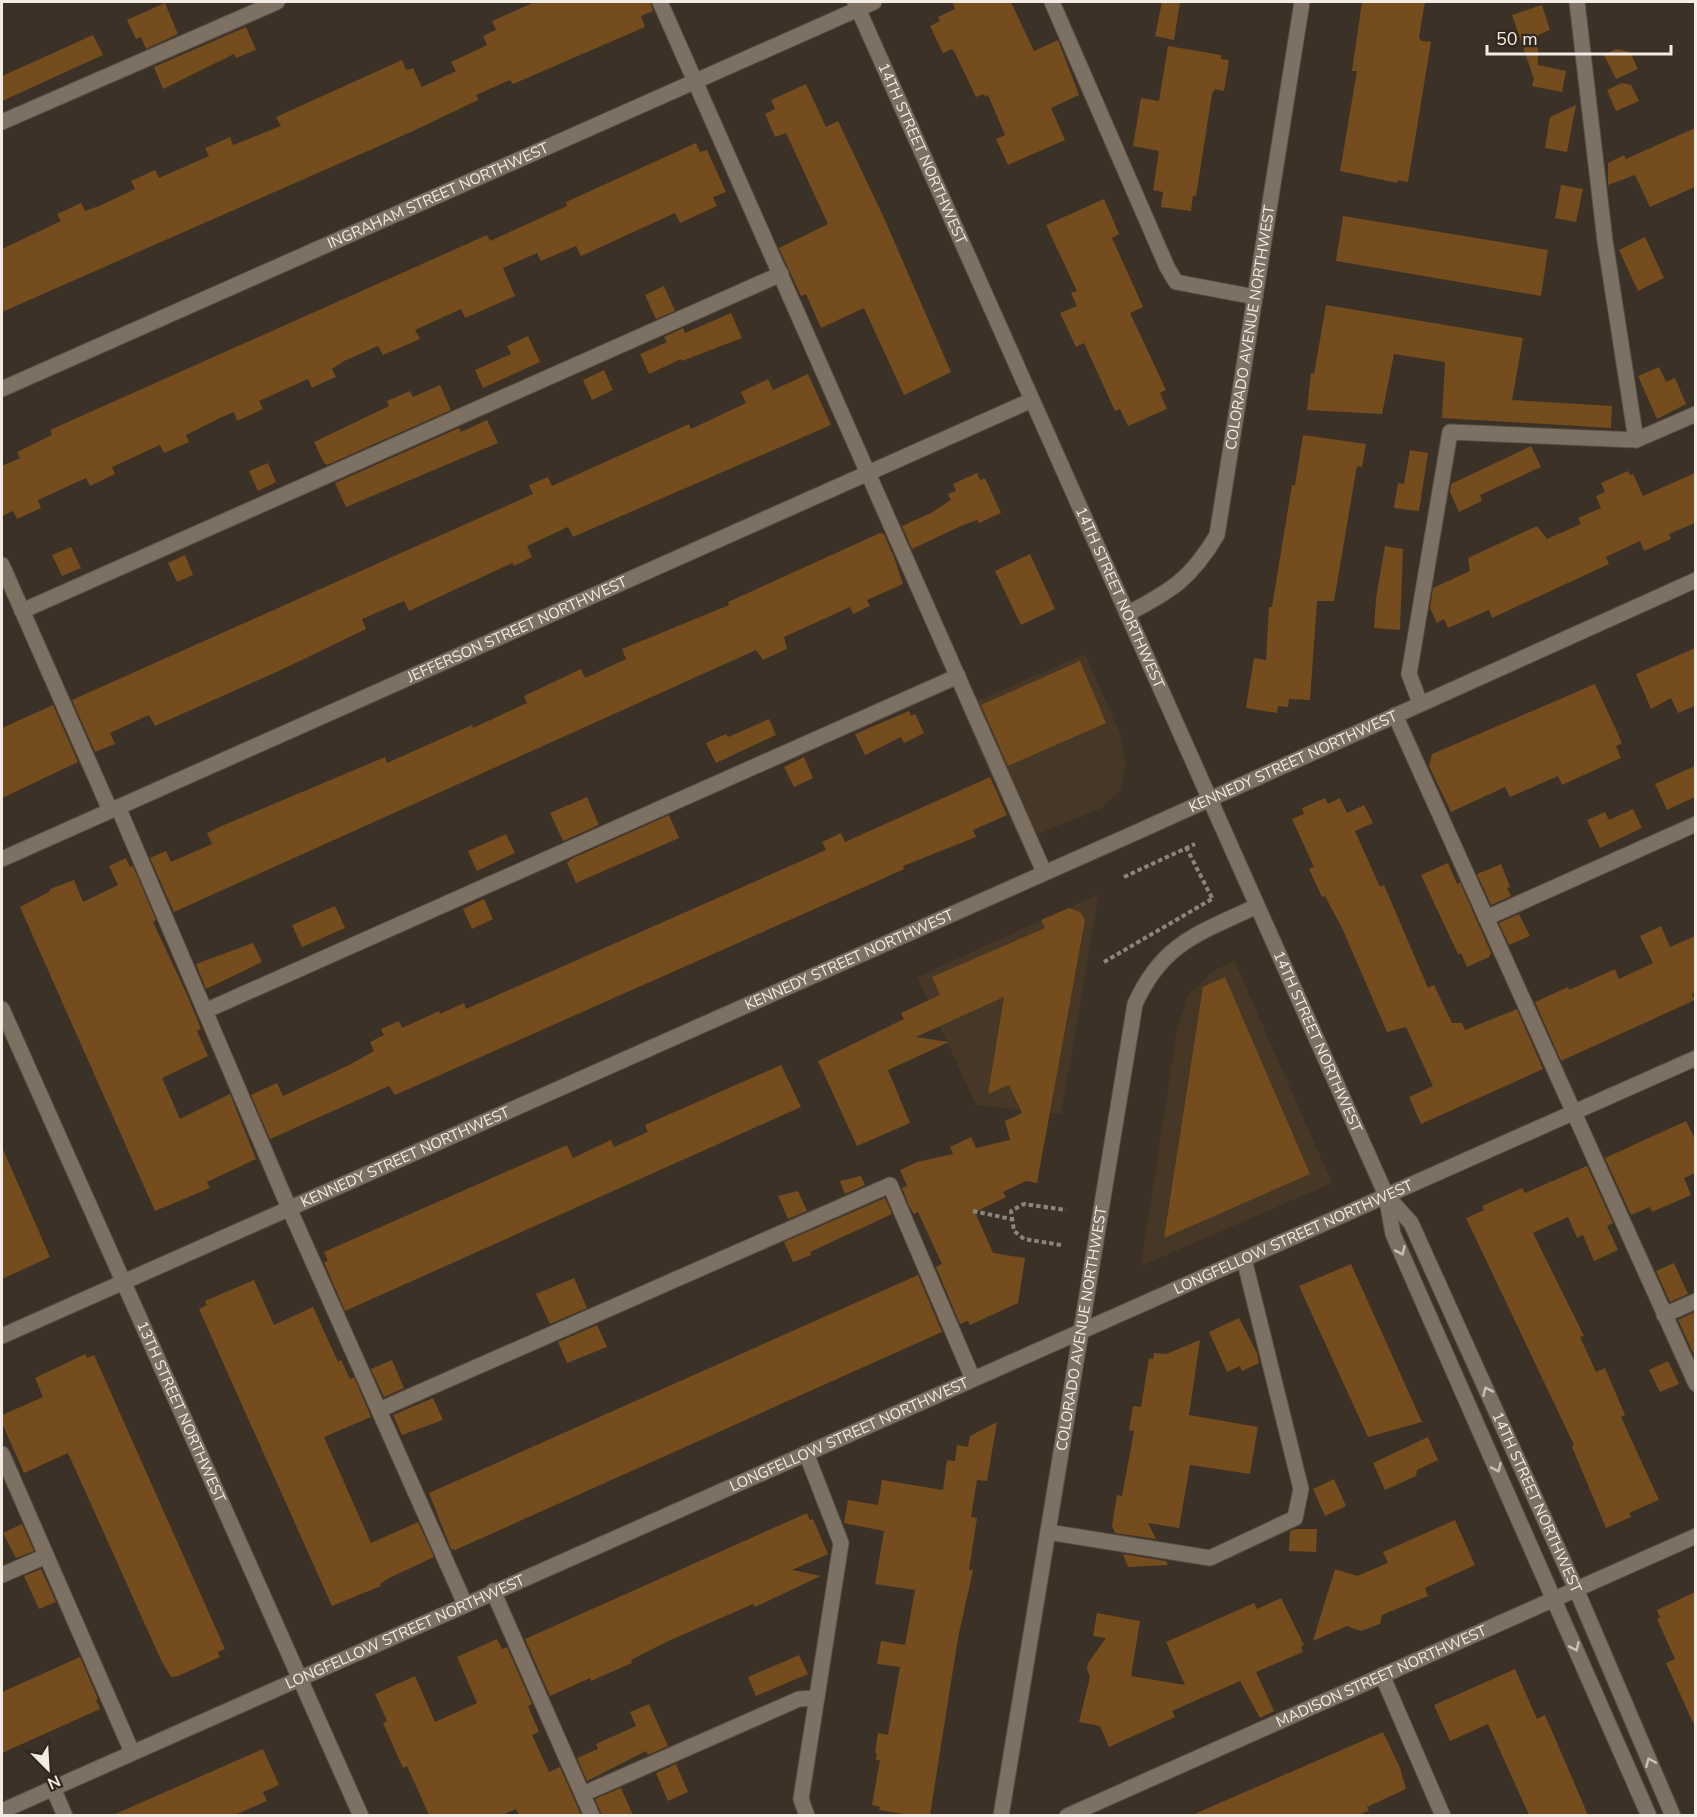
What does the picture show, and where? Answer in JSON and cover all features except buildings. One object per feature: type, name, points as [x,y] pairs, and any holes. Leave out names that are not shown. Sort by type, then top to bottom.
[{"type":"street","points":[[2,122],[277,2]]},
{"type":"street","points":[[660,2],[1044,872]]},
{"type":"street","name":"INGRAHAM STREET NORTHWEST","points":[[2,389],[695,81],[856,5],[874,2]]},
{"type":"street","points":[[1052,2],[1167,267],[1176,282],[1255,297]]},
{"type":"street","name":"COLORADO AVENUE NORTHWEST","points":[[1127,614],[1175,586],[1200,563],[1217,535],[1302,2]]},
{"type":"street","points":[[1577,2],[1605,241],[1636,440]]},
{"type":"street","name":"14TH STREET NORTHWEST","points":[[856,5],[1386,1195],[1393,1234],[1649,1815]]},
{"type":"street","points":[[22,611],[781,274]]},
{"type":"street","name":"JEFFERSON STREET NORTHWEST","points":[[2,859],[1032,400]]},
{"type":"street","points":[[1420,703],[1409,674],[1450,432],[1636,440],[1695,414]]},
{"type":"street","points":[[2,565],[205,1011],[289,1208],[465,1604]]},
{"type":"street","name":"KENNEDY STREET NORTHWEST","points":[[2,1336],[1695,580]]},
{"type":"street","points":[[205,1011],[958,676]]},
{"type":"street","points":[[1395,715],[1695,1384]]},
{"type":"street","points":[[1486,918],[1695,824]]},
{"type":"street","name":"COLORADO AVENUE NORTHWEST","points":[[1001,1815],[1136,1004],[1147,977],[1180,944],[1257,906]]},
{"type":"street","name":"13TH STREET NORTHWEST","points":[[2,1009],[361,1815]]},
{"type":"street","name":"LONGFELLOW STREET NORTHWEST","points":[[2,1811],[1695,1058]]},
{"type":"street","points":[[379,1410],[890,1185],[973,1379]]},
{"type":"street","name":"14TH STREET NORTHWEST","points":[[1386,1195],[1411,1223],[1576,1589],[1673,1815]]},
{"type":"street","points":[[1048,1532],[1210,1558],[1294,1518],[1301,1489],[1244,1259]]},
{"type":"street","points":[[1664,1315],[1695,1301]]},
{"type":"street","points":[[806,1453],[841,1543],[801,1799],[807,1815]]},
{"type":"street","points":[[2,1454],[132,1752]]},
{"type":"street","name":"MADISON STREET NORTHWEST","points":[[1067,1815],[1086,1812],[1382,1675],[1695,1536]]},
{"type":"street","points":[[2,1575],[46,1556]]},
{"type":"street","points":[[493,1591],[592,1815]]},
{"type":"street","points":[[1382,1675],[1443,1815]]},
{"type":"street","points":[[583,1794],[799,1699],[817,1698]]},
{"type":"street","points":[[53,1788],[65,1815]]},
{"type":"path","points":[[1124,878],[1195,844]]},
{"type":"path","points":[[1186,847],[1216,906]]},
{"type":"path","points":[[1104,962],[1212,899]]},
{"type":"path","points":[[1061,1245],[1024,1239],[1014,1231],[1011,1211],[1024,1204],[1066,1210]]},
{"type":"path","points":[[973,1211],[1011,1220]]},
{"type":"shaded area","points":[[1085,654],[1120,733],[1126,767],[1120,791],[1102,808],[1020,841],[961,708]]},
{"type":"shaded area","points":[[1099,894],[1061,1114],[976,1105],[917,977]]},
{"type":"shaded area","points":[[1234,960],[1332,1183],[1141,1266],[1177,1030],[1188,995],[1212,972]]}]
